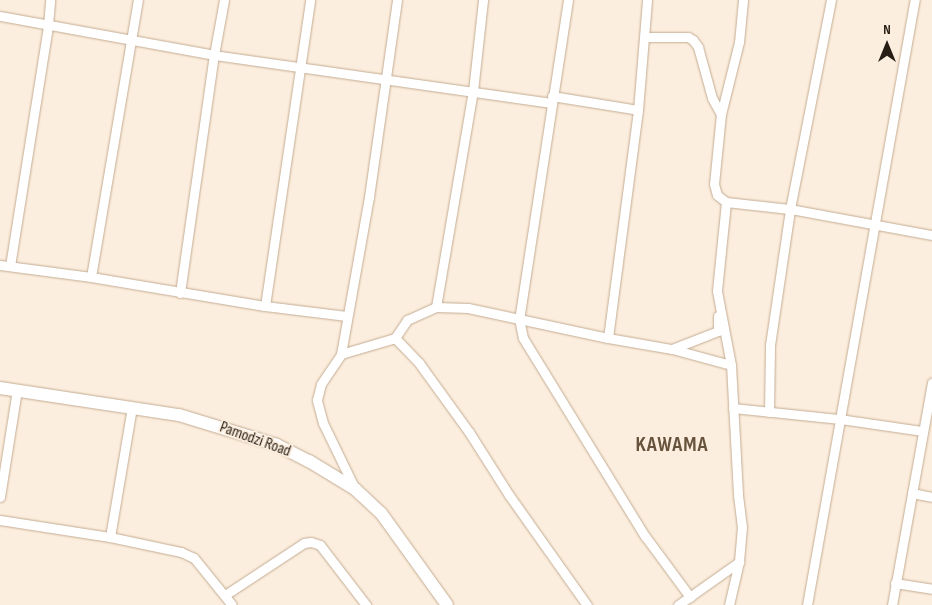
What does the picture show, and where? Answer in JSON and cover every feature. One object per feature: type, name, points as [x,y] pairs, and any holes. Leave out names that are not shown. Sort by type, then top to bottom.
[{"type":"street","points":[[10,266],[48,25],[50,0]]},
{"type":"street","points":[[91,277],[138,0]]},
{"type":"street","points":[[180,293],[214,55],[224,0]]},
{"type":"street","points":[[265,306],[310,0]]},
{"type":"street","points":[[355,489],[322,423],[317,400],[321,384],[341,354],[346,316],[367,205],[397,0]]},
{"type":"street","points":[[436,307],[473,91],[483,0]]},
{"type":"street","points":[[568,0],[551,100],[538,207],[519,319],[522,338],[645,536],[690,597]]},
{"type":"street","points":[[608,338],[638,110],[647,0]]},
{"type":"street","points":[[743,0],[739,42],[721,114],[714,184],[717,195],[726,202],[790,209],[873,222],[932,235]]},
{"type":"street","points":[[769,412],[770,346],[790,209],[831,0]]},
{"type":"street","points":[[806,605],[914,0]]},
{"type":"street","points":[[0,16],[214,55],[473,91],[638,110]]},
{"type":"street","points":[[645,37],[688,37],[693,40],[698,47],[712,98],[721,114]]},
{"type":"street","points":[[672,349],[718,331],[718,291],[726,202]]},
{"type":"street","points":[[0,265],[91,277],[265,306],[346,316]]},
{"type":"street","points":[[718,291],[731,365],[738,495],[742,527],[739,562],[729,605]]},
{"type":"street","points":[[341,354],[394,338],[407,320],[436,307],[468,308],[608,338],[672,349],[731,365]]},
{"type":"street","points":[[394,338],[418,363],[469,432],[504,487],[587,605]]},
{"type":"street","points":[[892,605],[922,431],[930,406],[932,383]]},
{"type":"street","name":"Pamodzi Road","points":[[0,388],[179,415],[277,445],[309,461],[355,489],[381,513],[448,605]]},
{"type":"street","points":[[0,495],[17,390]]},
{"type":"street","points":[[110,537],[132,407]]},
{"type":"street","points":[[733,408],[840,419],[922,431]]},
{"type":"street","points":[[912,493],[932,496]]},
{"type":"street","points":[[0,520],[110,537],[188,555],[232,605]]},
{"type":"street","points":[[225,595],[304,542],[312,542],[320,545],[366,605]]},
{"type":"street","points":[[678,605],[739,562]]},
{"type":"street","points":[[718,578],[733,590]]},
{"type":"street","points":[[896,582],[932,589]]},
{"type":"district","name":"KAWAMA","points":[[672,445]]}]
